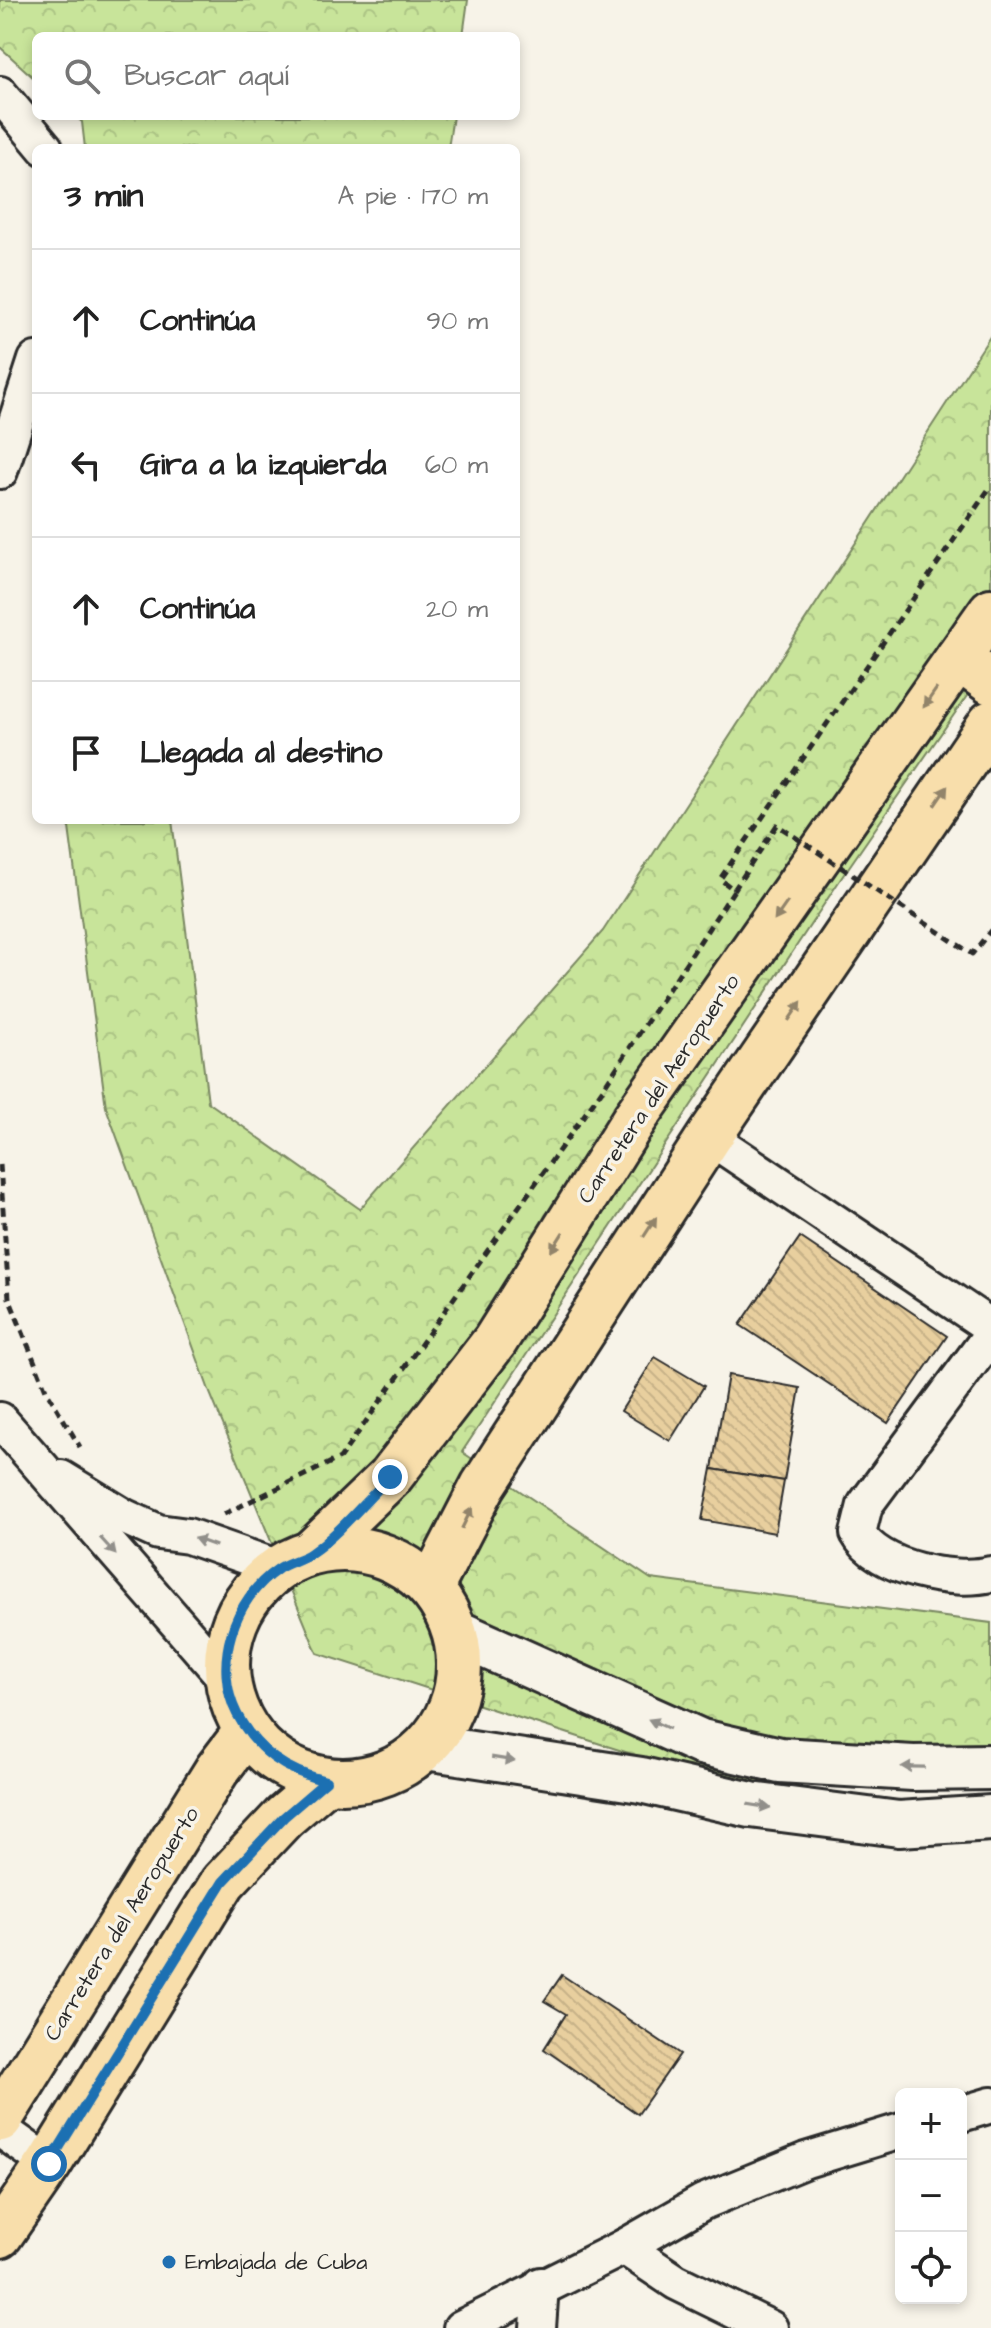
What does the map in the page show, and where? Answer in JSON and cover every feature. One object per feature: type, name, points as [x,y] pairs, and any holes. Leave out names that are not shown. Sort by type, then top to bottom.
[{"type":"main road","name":"Carretera del Aeropuerto","points":[[295,1560],[390,1477],[495,1341],[635,1118],[974,670],[991,611]]},
{"type":"main road","points":[[431,1587],[483,1486],[709,1137],[991,723]]},
{"type":"main road","points":[[355,1549],[396,1561],[431,1587],[455,1632],[459,1663],[456,1694],[444,1722],[426,1747],[405,1764],[380,1776],[353,1782],[326,1781],[281,1765],[246,1732],[234,1707],[227,1680],[232,1628],[259,1584],[295,1560],[355,1549]]},
{"type":"main road","points":[[455,1632],[701,1742],[780,1760],[913,1768],[991,1767]]},
{"type":"main road","name":"Carretera del Aeropuerto","points":[[0,2119],[217,1770],[246,1732]]},
{"type":"main road","points":[[426,1747],[641,1780],[751,1805],[899,1824],[991,1818]]},
{"type":"main road","points":[[0,2235],[49,2164],[223,1882],[284,1817],[326,1781]]},
{"type":"main road","points":[[0,2075],[41,2054]]},
{"type":"street","points":[[0,94],[42,144]]},
{"type":"street","points":[[0,471],[32,372]]},
{"type":"street","points":[[709,1137],[991,1327]]},
{"type":"street","points":[[991,1335],[865,1505],[858,1533],[862,1541],[896,1563],[918,1570],[949,1577],[991,1574]]},
{"type":"street","points":[[0,1420],[65,1499],[227,1680]]},
{"type":"street","points":[[40,1465],[147,1527],[295,1560]]},
{"type":"street","points":[[967,2112],[991,2105]]},
{"type":"street","points":[[0,2129],[49,2164]]},
{"type":"street","points":[[461,2328],[541,2285],[624,2247],[703,2202],[806,2160],[895,2133]]},
{"type":"street","points":[[624,2247],[676,2282],[770,2328]]},
{"type":"street","points":[[538,2328],[541,2285]]},
{"type":"path","points":[[734,890],[720,879],[991,486]]},
{"type":"path","points":[[217,1517],[340,1458],[602,1090],[777,825],[972,954],[991,930]]},
{"type":"path","points":[[0,1165],[9,1298],[46,1390],[74,1442],[86,1451]]},
{"type":"green space","points":[[0,0],[468,0],[464,32],[32,32],[32,76],[0,47]]},
{"type":"green space","points":[[80,120],[452,120],[449,144],[85,144]]},
{"type":"green space","points":[[991,335],[991,661],[842,877],[462,1452],[651,1579],[991,1623],[991,1777],[722,1783],[317,1653],[210,1393],[106,1107],[69,824],[173,824],[208,1102],[360,1209],[603,931]]},
{"type":"building","points":[[800,1237],[947,1336],[888,1423],[740,1325]]},
{"type":"building","points":[[655,1357],[704,1386],[670,1441],[621,1411]]},
{"type":"building","points":[[728,1375],[800,1388],[784,1481],[712,1469]]},
{"type":"building","points":[[712,1469],[784,1481],[775,1533],[702,1520]]},
{"type":"building","points":[[562,1975],[680,2054],[638,2114],[544,2049],[566,2014],[544,2001]]},
{"type":"place","name":"Embajada de Cuba","points":[[169,2262]]},
{"type":"route","points":[[49,2164],[223,1882],[284,1817],[326,1781],[281,1765],[246,1732],[234,1707],[227,1680],[227,1654],[232,1628],[243,1605],[259,1584],[279,1568],[311,1553],[390,1477]]}]
